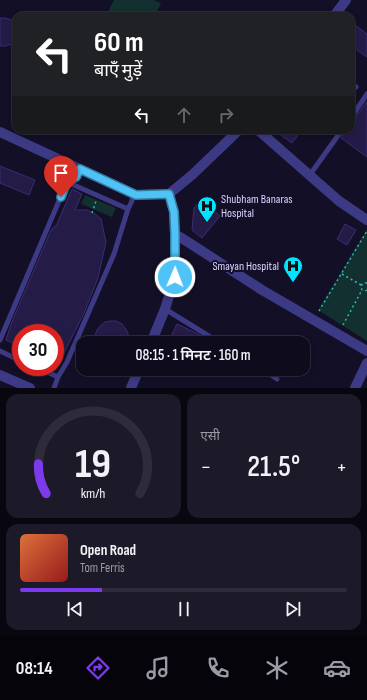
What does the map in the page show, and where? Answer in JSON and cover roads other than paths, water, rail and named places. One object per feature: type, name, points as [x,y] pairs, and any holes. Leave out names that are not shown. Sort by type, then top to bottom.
[{"type":"street","points":[[337,12],[344,1]]},
{"type":"street","points":[[0,132],[136,195],[169,194],[192,175],[235,134]]},
{"type":"street","points":[[262,134],[339,201],[367,220]]},
{"type":"street","points":[[154,336],[165,309],[175,277],[174,212],[169,194]]},
{"type":"street","points":[[175,234],[262,290],[367,351]]},
{"type":"street","points":[[355,388],[364,378],[367,363]]},
{"type":"street","points":[[0,375],[30,388]]},
{"type":"street","points":[[131,388],[137,376]]},
{"type":"lane","points":[[355,112],[367,94]]},
{"type":"lane","points":[[309,176],[339,134]]},
{"type":"lane","points":[[0,340],[67,182],[76,177],[80,169]]},
{"type":"lane","points":[[67,182],[128,209]]},
{"type":"lane","points":[[54,388],[58,377],[67,362],[114,254],[128,209],[132,201],[133,193]]},
{"type":"lane","points":[[165,309],[209,336]]},
{"type":"lane","points":[[0,352],[12,357]]},
{"type":"lane","points":[[272,376],[277,379]]},
{"type":"place","name":"Shubham Banaras Hospital","points":[[207,223]]},
{"type":"place","name":"Smayan Hospital","points":[[293,283]]}]
